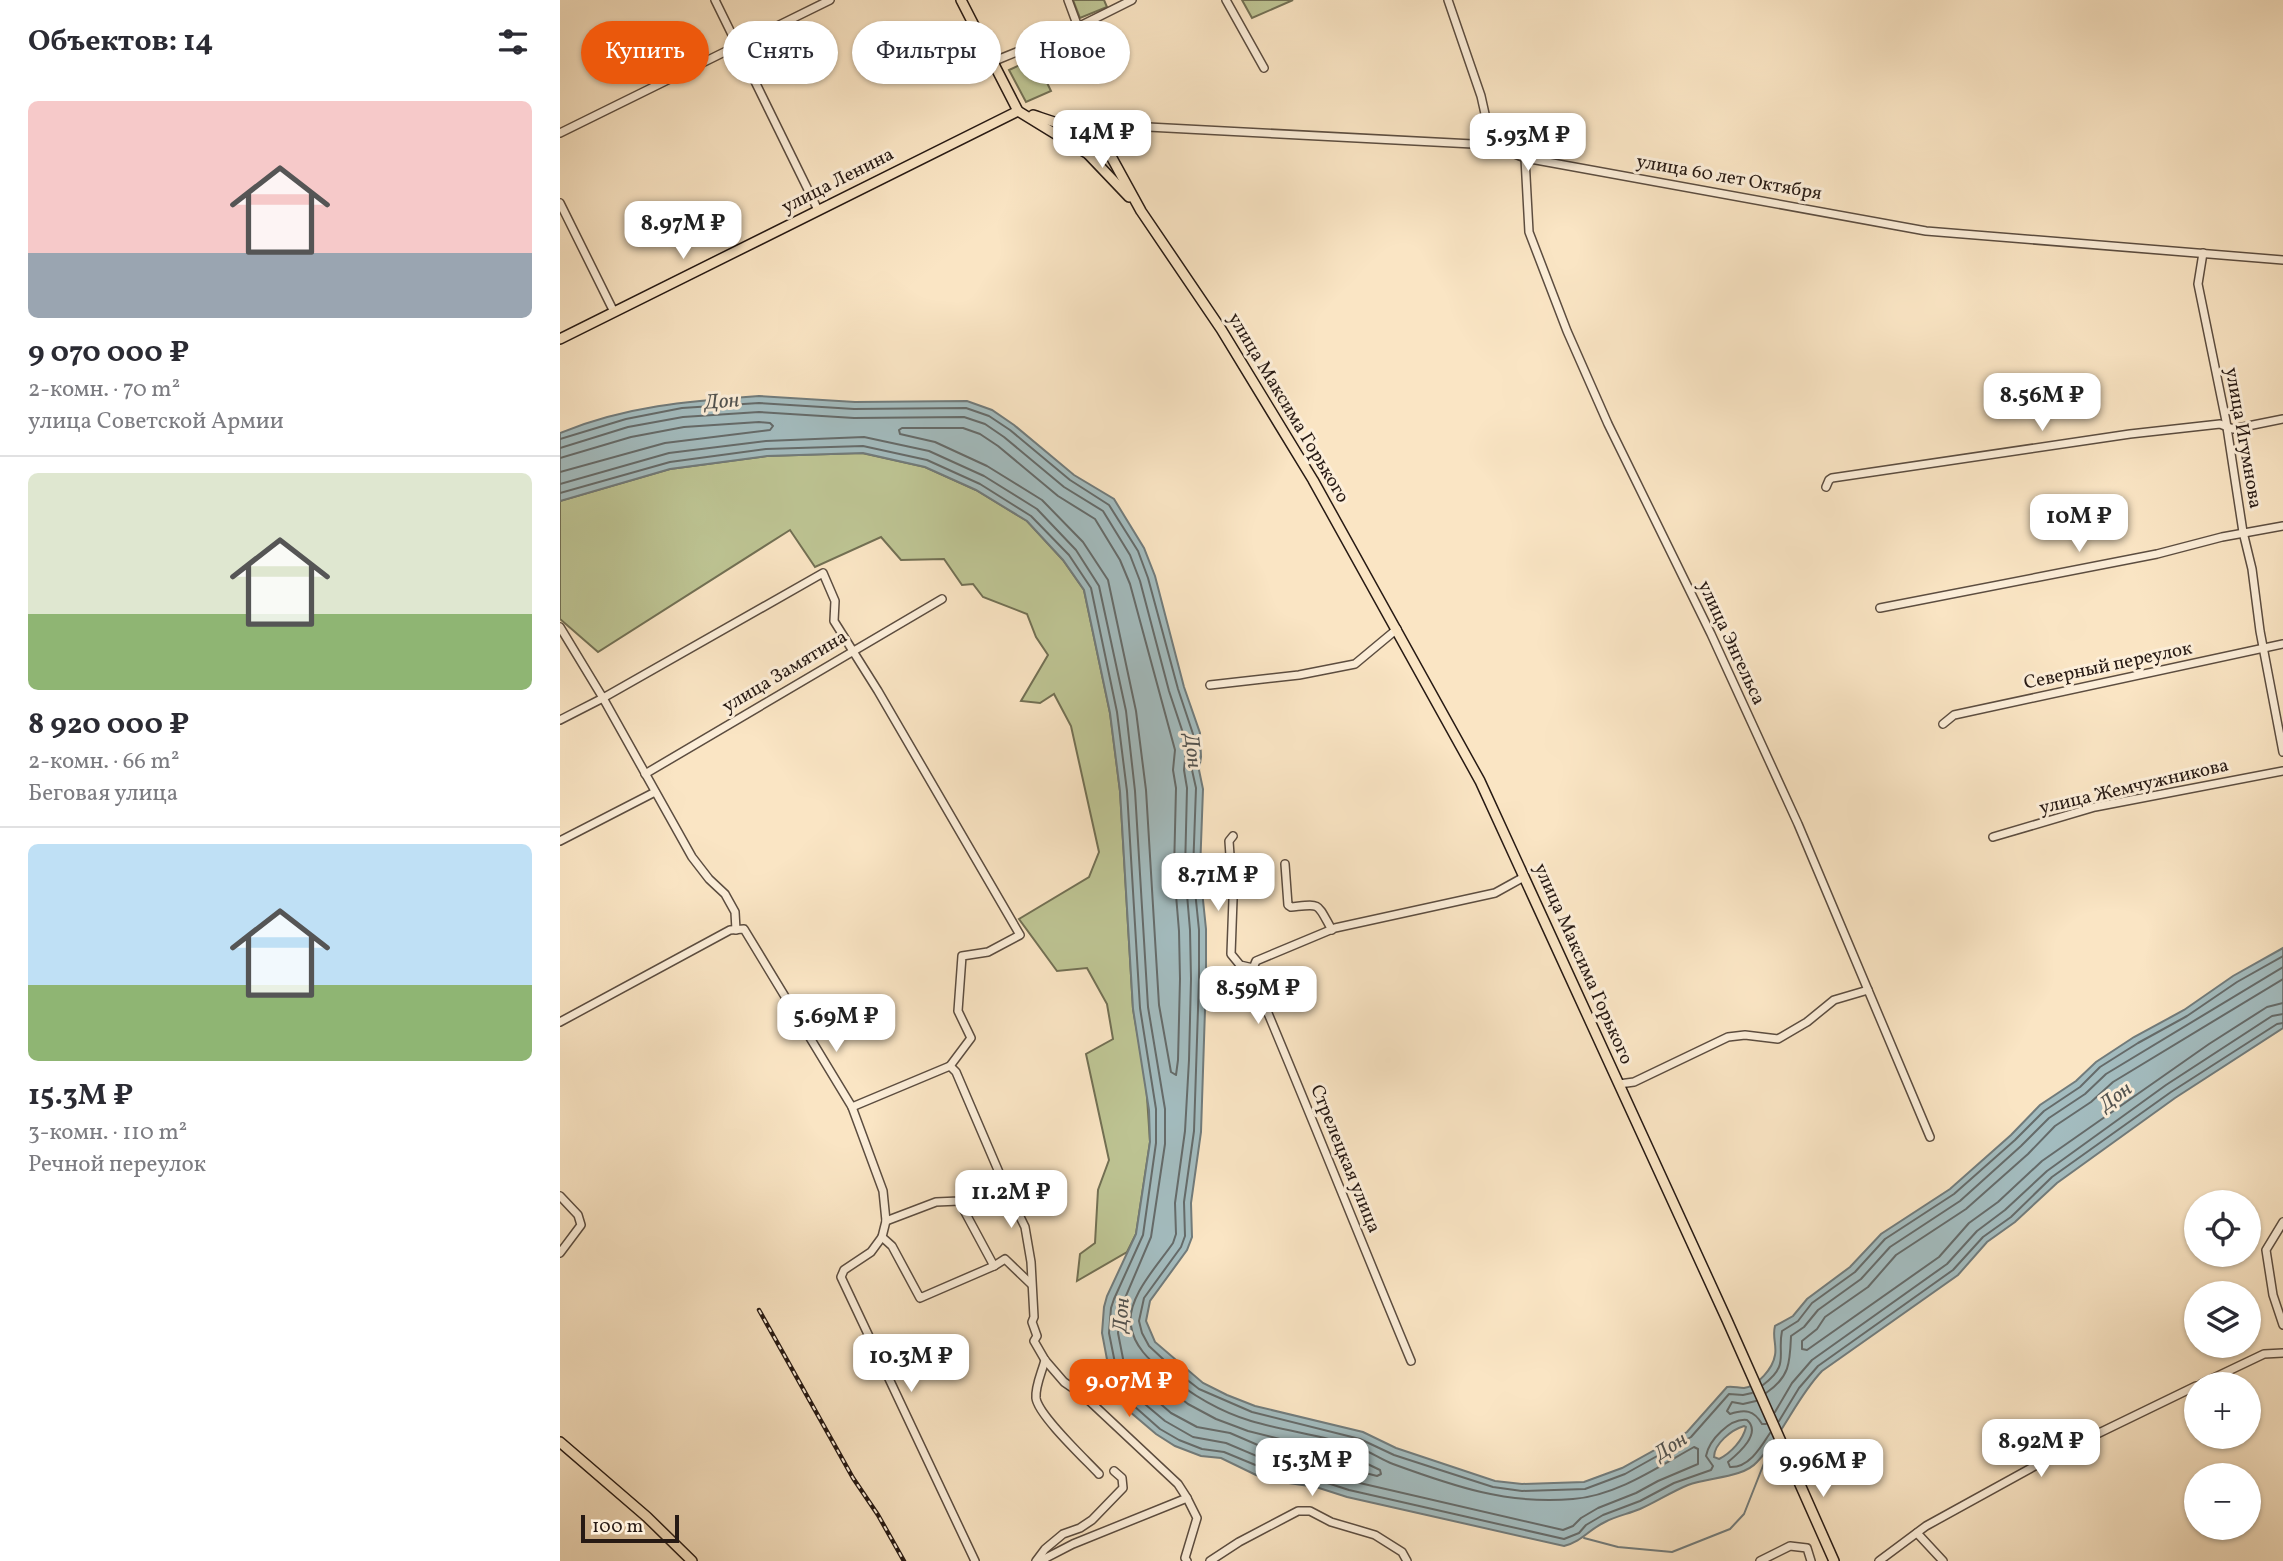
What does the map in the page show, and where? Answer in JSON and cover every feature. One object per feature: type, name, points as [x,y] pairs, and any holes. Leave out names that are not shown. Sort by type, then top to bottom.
[{"type":"main road","points":[[961,0],[972,21]]},
{"type":"main road","points":[[1001,79],[1018,111],[1096,132],[1107,139],[1107,149],[1097,156],[1088,154],[1083,142],[1086,136],[1096,132]]},
{"type":"main road","name":"улица Ленина","points":[[560,339],[1018,111]]},
{"type":"main road","name":"улица Максима Горького","points":[[1018,111],[1088,154],[1141,211]]},
{"type":"main road","name":"улица Максима Горького","points":[[1107,149],[1141,211],[1221,329],[1313,480],[1480,781],[1727,1320],[1834,1561]]},
{"type":"main road","points":[[560,1442],[648,1517],[692,1561]]},
{"type":"street","points":[[715,0],[726,21]]},
{"type":"street","points":[[787,21],[830,0]]},
{"type":"street","points":[[1068,0],[1076,21]]},
{"type":"street","points":[[1090,21],[1132,0]]},
{"type":"street","points":[[1226,0],[1264,68]]},
{"type":"street","points":[[1448,0],[1481,96],[1492,145]]},
{"type":"street","points":[[560,133],[723,52]]},
{"type":"street","points":[[757,84],[818,210]]},
{"type":"street","points":[[1107,149],[1129,126]]},
{"type":"street","name":"улица 60 лет Октября","points":[[1096,132],[1129,126],[1492,145],[1525,158],[1926,231],[2283,260]]},
{"type":"street","name":"улица Энгельса","points":[[1525,158],[1529,232],[1567,331],[1608,424],[1798,824],[1930,1137]]},
{"type":"street","points":[[560,203],[614,312]]},
{"type":"street","name":"улица Игумнова","points":[[2203,253],[2198,284],[2226,427],[2243,533],[2252,569],[2263,649],[2283,752]]},
{"type":"street","points":[[1826,487],[1832,478],[2130,434],[2220,424],[2233,429],[2283,419]]},
{"type":"street","points":[[1880,608],[2157,554],[2283,526]]},
{"type":"street","points":[[560,720],[823,573],[835,601],[834,621],[878,691],[1020,935],[988,952],[961,956],[958,1011],[971,1038],[950,1066],[852,1107]]},
{"type":"street","name":"улица Замятина","points":[[645,774],[942,599]]},
{"type":"street","points":[[560,626],[692,857],[725,894],[735,912],[736,930]]},
{"type":"street","points":[[1210,685],[1299,675],[1354,664],[1397,629]]},
{"type":"street","name":"Северный переулок","points":[[1943,724],[1955,715],[2283,644]]},
{"type":"street","name":"улица Жемчужникова","points":[[1993,837],[2095,807],[2283,771]]},
{"type":"street","points":[[560,841],[655,792]]},
{"type":"street","name":"Стрелецкая улица","points":[[1233,836],[1229,841],[1233,899],[1231,954],[1240,965],[1253,968],[1251,973],[1411,1361]]},
{"type":"street","points":[[1285,864],[1288,905],[1312,903],[1318,906],[1332,930]]},
{"type":"street","points":[[1253,968],[1256,961],[1332,930],[1495,893],[1524,877]]},
{"type":"street","points":[[560,1023],[730,930],[744,929],[852,1107],[883,1191],[887,1221],[882,1237],[870,1252],[844,1270],[841,1277],[975,1561]]},
{"type":"street","points":[[1619,1084],[1634,1082],[1728,1037],[1745,1035],[1777,1039],[1807,1023],[1833,1000],[1868,990]]},
{"type":"street","points":[[950,1066],[956,1072],[1025,1227],[1031,1262],[1032,1322],[1037,1336],[1034,1341],[1045,1360],[1064,1382],[1083,1395],[1178,1484],[1197,1518],[1185,1558],[1187,1561]]},
{"type":"street","points":[[887,1221],[936,1202],[959,1201],[1004,1184]]},
{"type":"street","points":[[560,1196],[578,1215],[581,1225],[560,1253]]},
{"type":"street","points":[[959,1201],[994,1266]]},
{"type":"street","points":[[2283,1222],[2266,1250],[2273,1295],[2283,1325]]},
{"type":"street","points":[[882,1237],[892,1246],[920,1298],[994,1266],[1004,1259],[1031,1284]]},
{"type":"street","points":[[2226,1372],[2264,1354],[2283,1353]]},
{"type":"street","points":[[1045,1360],[1036,1402],[1061,1436],[1084,1456],[1099,1474]]},
{"type":"street","points":[[1879,1561],[1917,1534],[2064,1450],[2184,1392]]},
{"type":"street","points":[[1038,1561],[1045,1549],[1063,1534],[1092,1520],[1123,1488],[1122,1478],[1114,1471]]},
{"type":"street","points":[[1038,1561],[1187,1498]]},
{"type":"street","points":[[1210,1561],[1239,1542],[1298,1511],[1310,1511],[1331,1522],[1375,1535],[1402,1552],[1407,1561]]},
{"type":"street","points":[[1067,1548],[1092,1520]]},
{"type":"street","points":[[1917,1534],[1943,1561]]},
{"type":"street","points":[[1760,1561],[1790,1546],[1807,1548],[1811,1561]]},
{"type":"green space","points":[[1073,0],[1104,0],[1107,7],[1080,18]]},
{"type":"green space","points":[[1242,0],[1293,0],[1252,18]]},
{"type":"green space","points":[[1015,67],[1015,81],[1009,70]]},
{"type":"green space","points":[[1016,84],[1048,84],[1051,91],[1026,102]]},
{"type":"green space","points":[[862,453],[925,467],[976,490],[1027,521],[1063,560],[1084,590],[1110,713],[1120,791],[1133,1009],[1146,1082],[1150,1142],[1136,1234],[1127,1252],[1077,1281],[1080,1254],[1095,1243],[1098,1190],[1109,1160],[1086,1054],[1113,1039],[1107,1004],[1087,968],[1057,971],[1019,919],[1089,877],[1099,852],[1071,726],[1054,694],[1040,703],[1021,701],[1048,655],[1036,637],[1027,614],[983,597],[973,584],[962,585],[944,559],[901,560],[881,537],[815,567],[790,530],[598,652],[560,619],[560,501],[670,469],[767,456]]},
{"type":"water","name":"Дон","points":[[759,396],[855,402],[967,401],[992,410],[1074,475],[1114,499],[1144,548],[1155,576],[1184,687],[1200,733],[1199,770],[1203,789],[1200,871],[1206,929],[1201,1132],[1191,1203],[1192,1237],[1187,1250],[1150,1301],[1146,1321],[1155,1342],[1203,1383],[1227,1395],[1255,1406],[1363,1432],[1396,1448],[1495,1481],[1522,1484],[1584,1482],[1622,1468],[1687,1432],[1727,1387],[1749,1387],[1759,1380],[1774,1360],[1775,1326],[1793,1316],[1807,1299],[1850,1267],[1881,1234],[1950,1189],[2011,1135],[2040,1105],[2076,1081],[2096,1062],[2134,1037],[2184,1010],[2233,976],[2283,948],[2283,1028],[2175,1098],[2057,1183],[2015,1222],[1987,1242],[1958,1275],[1822,1371],[1766,1451],[1751,1467],[1735,1474],[1688,1485],[1640,1509],[1605,1522],[1571,1544],[1564,1546],[1347,1497],[1316,1487],[1275,1481],[1221,1458],[1201,1456],[1175,1446],[1129,1411],[1112,1386],[1102,1333],[1107,1296],[1136,1234],[1150,1142],[1149,1110],[1133,1009],[1120,791],[1110,713],[1084,590],[1063,560],[1027,521],[976,490],[925,467],[863,453],[767,456],[670,469],[560,501],[560,433],[609,417],[658,406]],"holes":[[[1746,1427],[1732,1450],[1719,1459],[1714,1457],[1724,1438],[1739,1428]]]},
{"type":"waterway","points":[[1584,1538],[1618,1547],[1672,1552],[1730,1529],[1744,1514],[1772,1443]]},
{"type":"railway","points":[[759,1310],[853,1478],[904,1561]]}]
